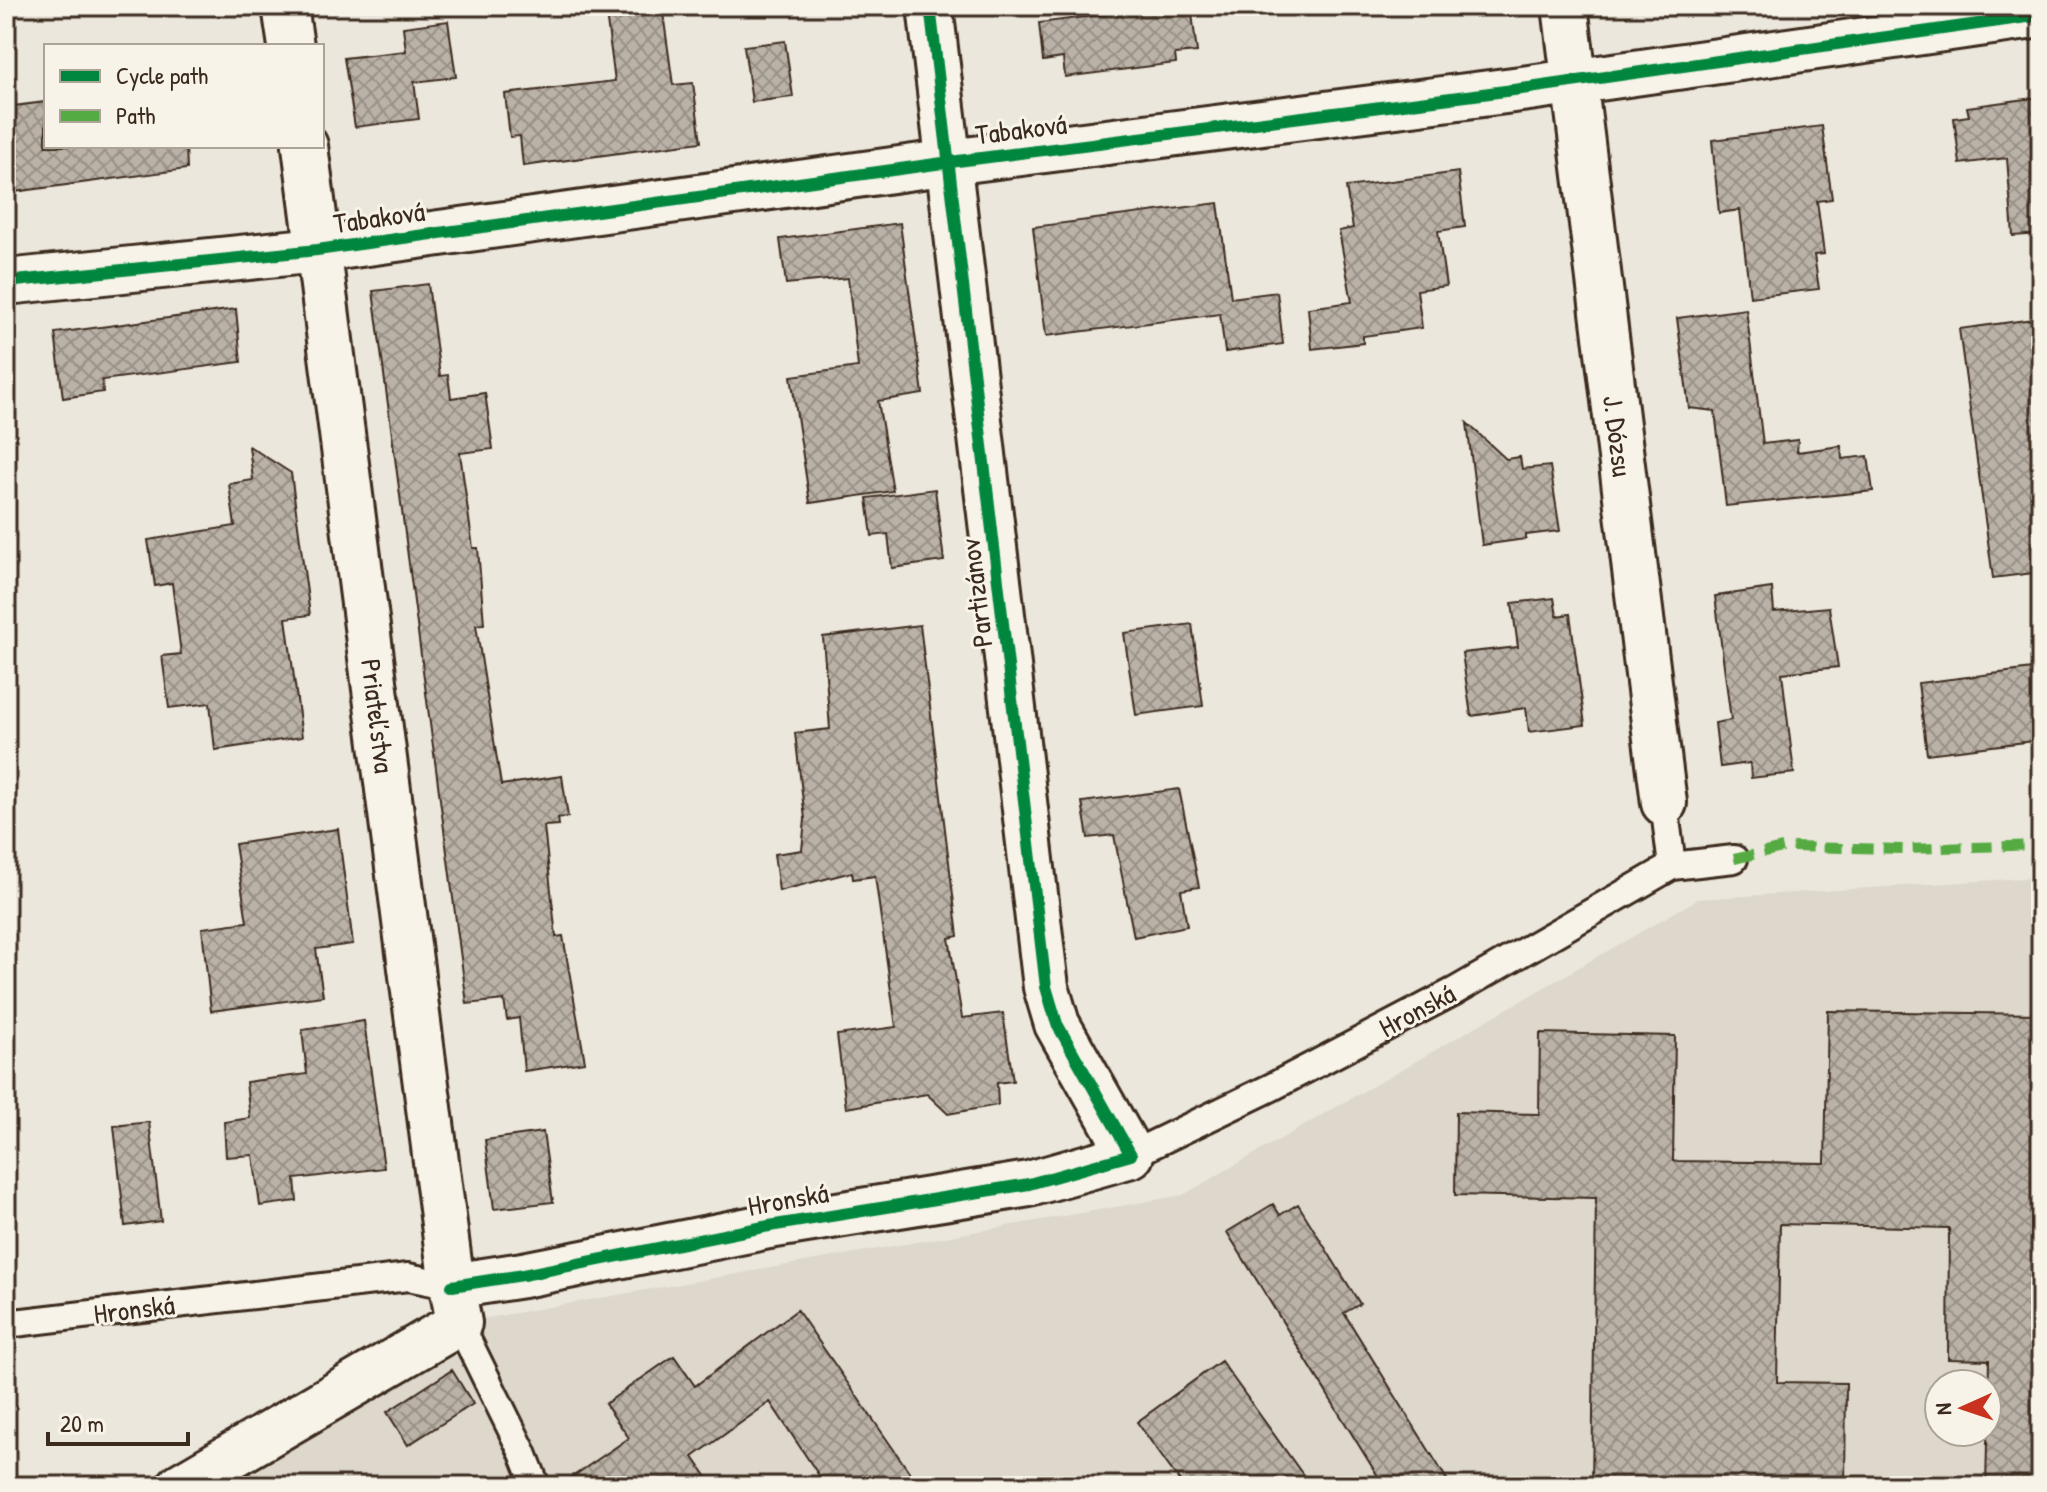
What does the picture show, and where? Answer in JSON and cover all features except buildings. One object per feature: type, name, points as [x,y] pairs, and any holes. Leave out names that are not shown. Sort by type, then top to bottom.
[{"type":"street","points":[[285,6],[291,44]]},
{"type":"street","name":"Partizánov","points":[[930,6],[1046,987],[1057,1024],[1131,1155]]},
{"type":"street","name":"J. Dózsu","points":[[1565,6],[1664,803]]},
{"type":"street","name":"Tabaková","points":[[6,282],[317,250],[2041,15]]},
{"type":"street","name":"Priateľstva","points":[[305,148],[456,1305]]},
{"type":"street","name":"Hronská","points":[[180,1486],[456,1305],[523,1275],[769,1226],[1029,1184],[1131,1155]]},
{"type":"lane","name":"J. Dózsu","points":[[1664,803],[1672,866]]},
{"type":"lane","points":[[1672,866],[1734,859]]},
{"type":"lane","name":"Hronská","points":[[1131,1155],[1272,1087],[1441,998],[1672,866]]},
{"type":"lane","name":"Hronská","points":[[6,1324],[408,1277],[456,1305]]},
{"type":"lane","points":[[456,1305],[536,1486]]},
{"type":"shaded area","points":[[2041,877],[2041,1486],[180,1486],[459,1323],[1183,1195],[1698,899]]},
{"type":"marked path","points":[[1734,859],[1787,847],[1905,849],[2041,845]]},
{"type":"cycle path","points":[[452,1286],[769,1226],[1029,1184],[1131,1155],[1057,1024],[1046,987],[930,6]]},
{"type":"cycle path","points":[[6,282],[317,250],[950,162],[1529,88],[2041,15]]}]
